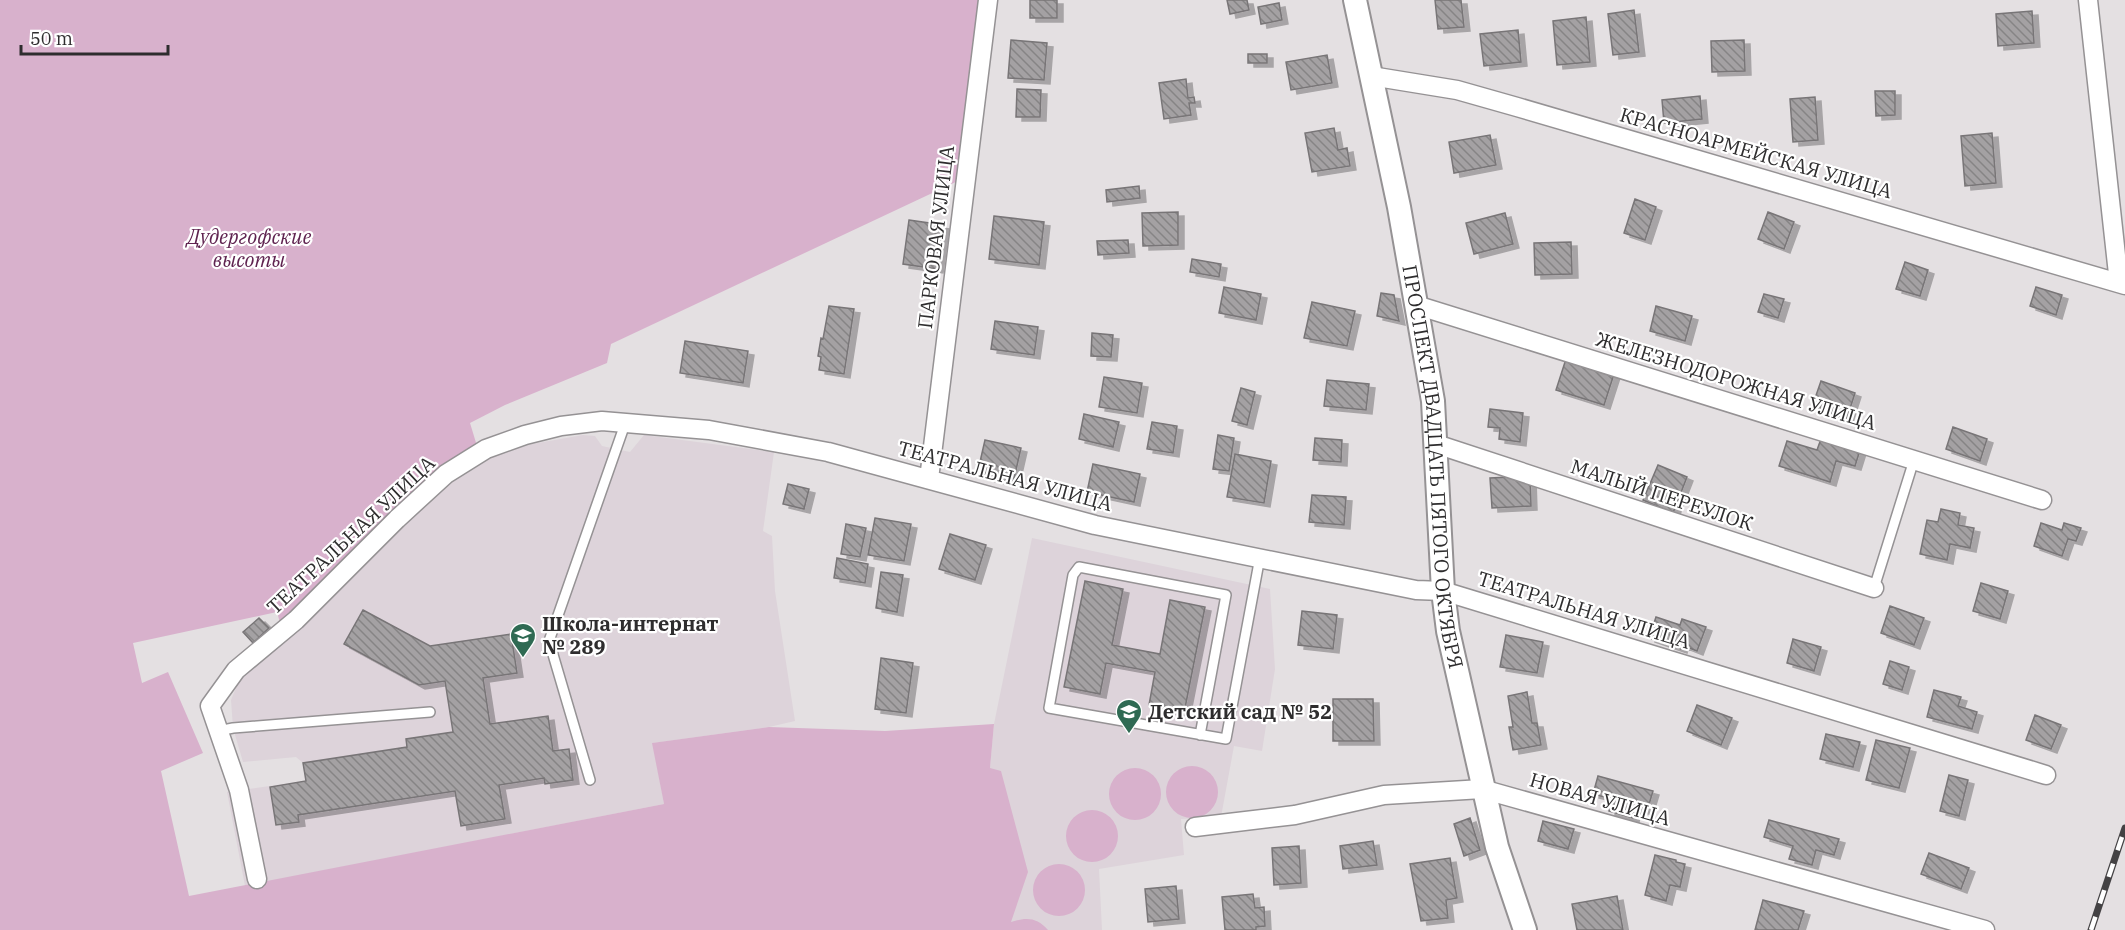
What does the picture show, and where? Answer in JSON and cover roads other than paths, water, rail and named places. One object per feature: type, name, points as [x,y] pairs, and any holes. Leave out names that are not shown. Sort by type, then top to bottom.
[{"type":"street","name":"ПАРКОВАЯ УЛИЦА","points":[[929,479],[988,0]]},
{"type":"street","name":"ПРОСПЕКТ ДВАДЦАТЬ ПЯТОГО ОКТЯБРЯ","points":[[1355,0],[1399,207],[1433,401],[1443,591],[1448,632],[1497,847],[1526,930]]},
{"type":"street","points":[[2088,0],[2122,284]]},
{"type":"street","name":"КРАСНОАРМЕЙСКАЯ УЛИЦА","points":[[1371,76],[1457,90],[1517,106],[2122,284]]},
{"type":"street","name":"ЖЕЛЕЗНОДОРОЖНАЯ УЛИЦА","points":[[1416,305],[2042,500]]},
{"type":"street","name":"ТЕАТРАЛЬНАЯ УЛИЦА","points":[[257,879],[239,790],[210,706],[236,670],[296,620],[446,474],[486,449],[525,435],[561,426],[602,421],[709,430],[828,452],[1095,525],[1416,590],[1443,591],[2046,775]]},
{"type":"street","name":"МАЛЫЙ ПЕРЕУЛОК","points":[[1436,444],[1874,588]]},
{"type":"street","name":"НОВАЯ УЛИЦА","points":[[1195,827],[1295,815],[1384,795],[1482,789],[1986,930]]},
{"type":"lane","points":[[590,780],[549,641],[625,424]]},
{"type":"lane","points":[[1874,588],[1914,460]]},
{"type":"lane","points":[[1200,735],[1226,595],[1080,567],[1073,575],[1049,708],[1226,740],[1260,557]]},
{"type":"lane","points":[[218,731],[430,712]]},
{"type":"railway","points":[[2091,930],[2125,828]]},
{"type":"place","name":"Школа-интернат № 289","points":[[523,659]]},
{"type":"place","name":"Детский сад № 52","points":[[1129,735]]},
{"type":"park label","name":"Дудергофские высоты","points":[[249,248]]}]
